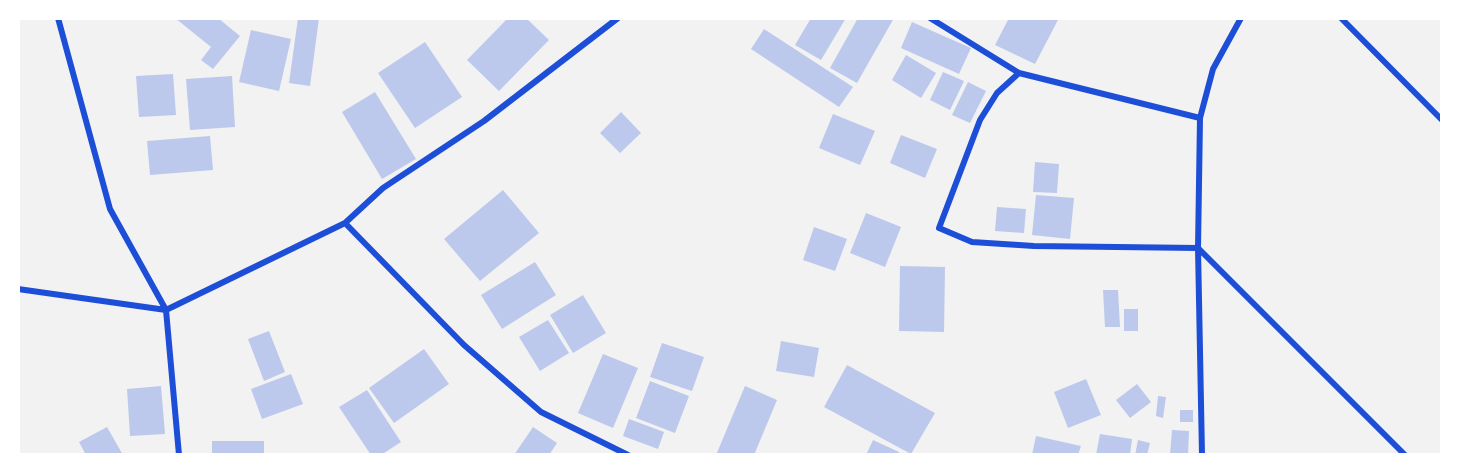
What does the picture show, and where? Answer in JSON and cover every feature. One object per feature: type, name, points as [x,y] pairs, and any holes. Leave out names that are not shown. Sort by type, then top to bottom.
[{"type":"street","points":[[58,18],[110,209],[166,310],[179,455]]},
{"type":"street","points":[[18,289],[166,310],[345,223],[383,188],[484,121],[618,18]]},
{"type":"street","points":[[930,18],[1019,73],[1200,118]]},
{"type":"street","points":[[1203,455],[1198,248],[1200,118],[1213,69],[1241,18]]},
{"type":"street","points":[[1341,18],[1442,120]]},
{"type":"street","points":[[1019,73],[997,93],[980,120],[939,228],[972,242],[1034,246],[1198,248],[1405,455]]},
{"type":"street","points":[[345,223],[464,345],[541,412],[628,455]]},
{"type":"building","points":[[175,18],[218,18],[240,36],[213,69],[201,60],[211,47]]},
{"type":"building","points":[[298,18],[319,18],[310,86],[289,83]]},
{"type":"building","points":[[508,18],[526,18],[549,40],[499,91],[467,60]]},
{"type":"building","points":[[811,18],[846,18],[821,60],[795,45]]},
{"type":"building","points":[[858,18],[894,18],[857,83],[830,68]]},
{"type":"building","points":[[1009,18],[1059,18],[1035,64],[995,45]]},
{"type":"building","points":[[912,22],[971,48],[959,74],[901,48]]},
{"type":"building","points":[[764,29],[853,87],[839,107],[751,49]]},
{"type":"building","points":[[251,30],[291,39],[279,91],[239,82]]},
{"type":"building","points":[[425,42],[462,97],[415,128],[378,73]]},
{"type":"building","points":[[906,55],[936,73],[921,98],[892,80]]},
{"type":"building","points":[[943,72],[964,81],[950,110],[930,100]]},
{"type":"building","points":[[173,74],[176,115],[139,117],[136,76]]},
{"type":"building","points":[[232,76],[235,127],[190,130],[186,79]]},
{"type":"building","points":[[968,82],[986,91],[970,123],[952,115]]},
{"type":"building","points":[[375,92],[416,159],[382,179],[342,112]]},
{"type":"building","points":[[621,112],[641,133],[620,153],[600,133]]},
{"type":"building","points":[[833,114],[875,131],[860,165],[819,148]]},
{"type":"building","points":[[901,135],[937,149],[925,178],[890,163]]},
{"type":"building","points":[[210,136],[213,170],[150,175],[147,141]]},
{"type":"building","points":[[1035,162],[1059,164],[1057,193],[1033,192]]},
{"type":"building","points":[[503,190],[539,233],[480,281],[444,239]]},
{"type":"building","points":[[1036,195],[1074,198],[1070,239],[1032,235]]},
{"type":"building","points":[[997,207],[1026,209],[1024,233],[995,231]]},
{"type":"building","points":[[866,213],[901,227],[885,267],[850,253]]},
{"type":"building","points":[[814,227],[847,239],[835,271],[803,260]]},
{"type":"building","points":[[535,262],[556,295],[502,329],[481,295]]},
{"type":"building","points":[[900,266],[945,267],[944,332],[899,331]]},
{"type":"building","points":[[1103,290],[1118,290],[1120,327],[1105,327]]},
{"type":"building","points":[[583,295],[606,333],[573,353],[550,315]]},
{"type":"building","points":[[1124,309],[1138,309],[1138,331],[1124,331]]},
{"type":"building","points":[[548,320],[569,353],[540,371],[519,337]]},
{"type":"building","points":[[269,331],[285,372],[264,381],[248,339]]},
{"type":"building","points":[[781,341],[819,348],[814,377],[776,371]]},
{"type":"building","points":[[662,343],[704,357],[692,391],[650,377]]},
{"type":"building","points":[[424,349],[449,384],[394,423],[369,388]]},
{"type":"building","points":[[603,354],[638,368],[613,428],[578,413]]},
{"type":"building","points":[[847,365],[935,413],[911,454],[824,407]]},
{"type":"building","points":[[291,374],[303,404],[262,419],[251,389]]},
{"type":"building","points":[[1086,379],[1101,415],[1068,428],[1054,392]]},
{"type":"building","points":[[650,381],[689,396],[675,433],[636,418]]},
{"type":"building","points":[[1137,384],[1151,402],[1130,418],[1116,400]]},
{"type":"building","points":[[161,386],[165,434],[130,436],[127,389]]},
{"type":"building","points":[[745,386],[777,400],[754,455],[716,455]]},
{"type":"building","points":[[367,390],[401,442],[381,455],[371,455],[339,407]]},
{"type":"building","points":[[1158,396],[1166,397],[1163,418],[1156,416]]},
{"type":"building","points":[[1180,410],[1193,410],[1193,422],[1180,422]]},
{"type":"building","points":[[629,419],[664,432],[658,449],[623,436]]},
{"type":"building","points":[[107,427],[123,455],[86,455],[79,442]]},
{"type":"building","points":[[533,427],[557,443],[549,455],[514,455]]},
{"type":"building","points":[[1172,430],[1189,431],[1188,455],[1170,455]]},
{"type":"building","points":[[1100,434],[1132,439],[1130,455],[1096,455]]},
{"type":"building","points":[[1036,436],[1081,446],[1078,455],[1032,455]]},
{"type":"building","points":[[873,440],[899,452],[898,455],[866,455]]},
{"type":"building","points":[[1138,440],[1150,443],[1147,455],[1135,455]]},
{"type":"building","points":[[212,441],[264,441],[264,455],[212,455]]}]
